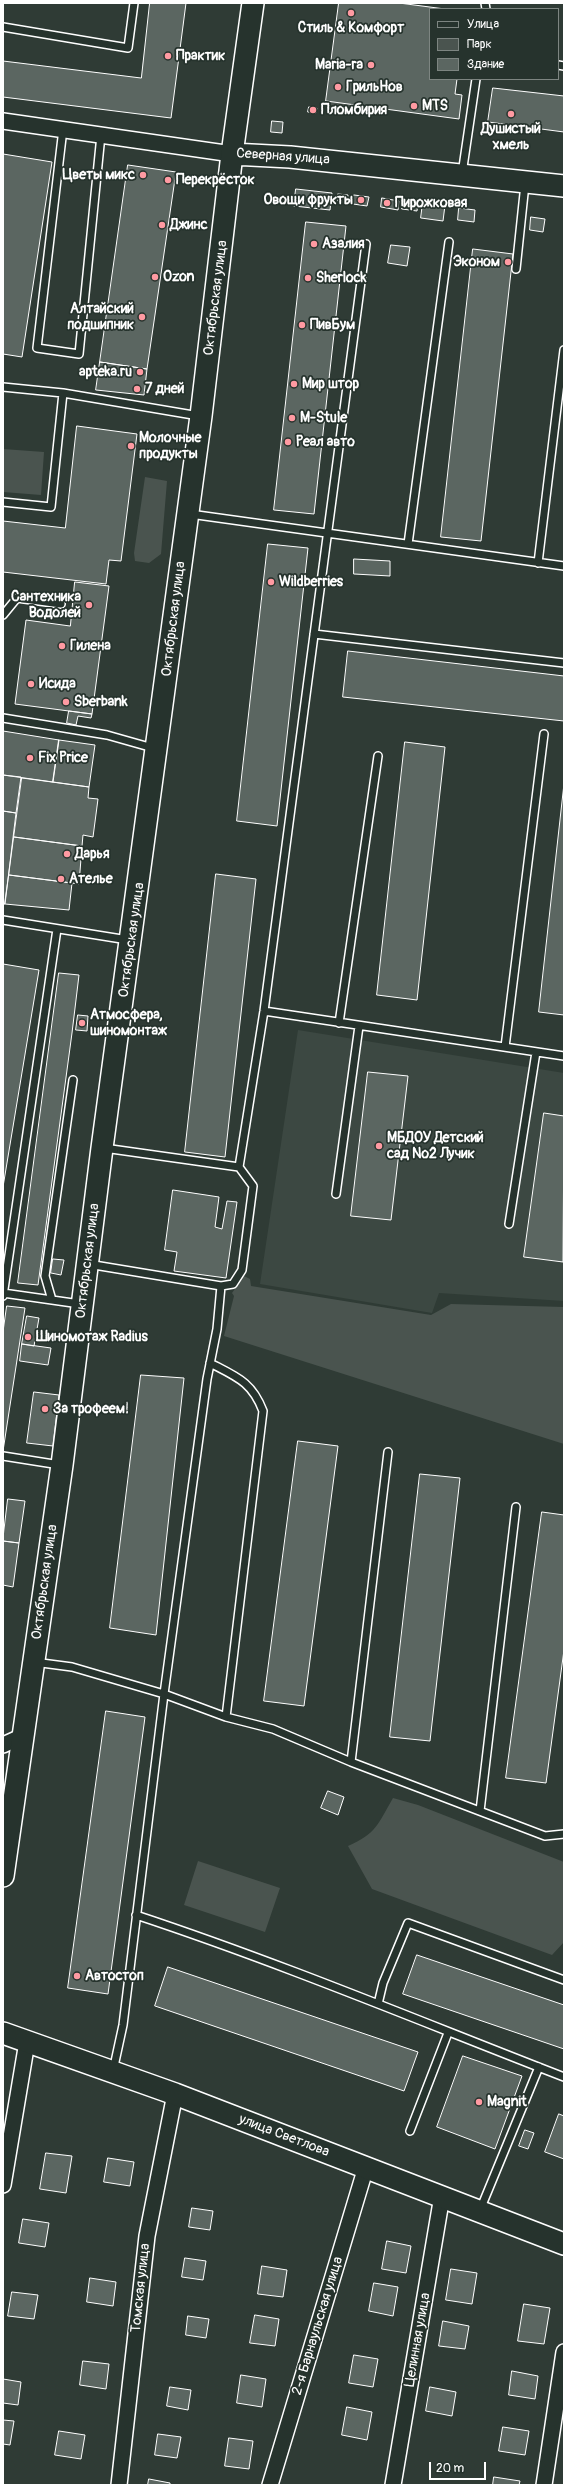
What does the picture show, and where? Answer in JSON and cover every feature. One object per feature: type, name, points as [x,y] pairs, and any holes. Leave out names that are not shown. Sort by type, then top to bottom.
[{"type":"main road","name":"Октябрьская улица","points":[[3,1876],[62,1465],[102,1148],[158,749],[201,416],[232,154],[253,3]]},
{"type":"main road","name":"Северная улица","points":[[232,154],[290,157],[564,186]]},
{"type":"main road","name":"улица Светлова","points":[[3,2034],[113,2071],[175,2094],[564,2244]]},
{"type":"street","name":"Северная улица","points":[[3,121],[232,154]]},
{"type":"street","points":[[3,1745],[23,1736]]},
{"type":"street","points":[[3,2184],[27,2042]]},
{"type":"street","name":"Томская улица","points":[[119,2485],[147,2236],[175,2094]]},
{"type":"street","name":"2-я Барнаульская улица","points":[[270,2485],[366,2167]]},
{"type":"street","name":"Целинная улица","points":[[393,2485],[442,2196]]},
{"type":"street","points":[[544,2485],[564,2352]]},
{"type":"lane","points":[[3,26],[128,48],[134,3]]},
{"type":"lane","points":[[462,174],[476,80]]},
{"type":"lane","points":[[63,129],[37,348],[79,354],[101,134]]},
{"type":"lane","points":[[516,269],[525,182]]},
{"type":"lane","points":[[408,544],[449,242]]},
{"type":"lane","points":[[88,1264],[220,1286],[233,1284],[242,1270],[253,1186],[239,1167],[264,1011],[314,634],[325,534],[366,244]]},
{"type":"lane","points":[[538,563],[564,350]]},
{"type":"lane","points":[[3,387],[63,393],[201,416]]},
{"type":"lane","points":[[3,502],[51,507],[63,393]]},
{"type":"lane","points":[[188,514],[564,566]]},
{"type":"lane","points":[[3,615],[17,598],[61,604]]},
{"type":"lane","points":[[314,634],[564,663]]},
{"type":"lane","points":[[3,718],[107,736],[158,749]]},
{"type":"lane","points":[[505,1047],[544,734]]},
{"type":"lane","points":[[339,1023],[378,756]]},
{"type":"lane","points":[[3,920],[132,941]]},
{"type":"lane","points":[[57,929],[3,1294],[82,1304]]},
{"type":"lane","points":[[264,1011],[564,1056]]},
{"type":"lane","points":[[336,1194],[359,1026]]},
{"type":"lane","points":[[509,1224],[536,1052]]},
{"type":"lane","points":[[52,1300],[45,1276],[73,1080]]},
{"type":"lane","points":[[102,1148],[239,1167]]},
{"type":"lane","points":[[113,2071],[123,2025],[164,1694],[210,1363],[217,1330],[220,1286]]},
{"type":"lane","points":[[210,1363],[244,1380],[257,1395],[263,1411],[226,1717]]},
{"type":"lane","points":[[350,1762],[388,1452]]},
{"type":"lane","points":[[3,1456],[62,1465]]},
{"type":"lane","points":[[480,1811],[516,1506]]},
{"type":"lane","points":[[34,1662],[72,1667],[164,1694],[226,1717],[273,1729],[350,1762],[546,1836],[564,1834]]},
{"type":"lane","points":[[136,1915],[378,2004],[448,2033],[564,2077]]},
{"type":"lane","points":[[378,2004],[382,1983],[408,1923],[564,1980]]},
{"type":"lane","points":[[410,2131],[448,2033]]},
{"type":"lane","points":[[480,2211],[539,2067]]},
{"type":"shaded area","points":[[298,1030],[564,1073],[564,1301],[439,1293],[432,1313],[260,1284]]},
{"type":"green space","points":[[326,101],[368,107],[367,113],[325,107]]},
{"type":"green space","points":[[490,122],[514,126],[513,135],[489,131]]},
{"type":"green space","points":[[3,449],[44,452],[41,495],[3,492]]},
{"type":"green space","points":[[145,477],[167,481],[161,554],[149,563],[135,561],[134,553]]},
{"type":"green space","points":[[244,1276],[250,1279],[251,1286],[431,1315],[451,1304],[564,1307],[564,1444],[224,1336],[234,1296],[232,1293]]},
{"type":"green space","points":[[393,1798],[418,1805],[564,1862],[564,1942],[552,1955],[372,1889],[348,1846],[357,1842],[371,1832],[380,1821]]},
{"type":"green space","points":[[198,1861],[280,1888],[265,1932],[184,1905]]},
{"type":"building","points":[[150,3],[186,3],[171,118],[3,97],[3,61],[141,78]]},
{"type":"building","points":[[339,3],[399,3],[437,8],[429,8],[429,80],[457,80],[455,94],[462,95],[459,119],[326,101]]},
{"type":"building","points":[[493,88],[564,96],[564,132],[488,122]]},
{"type":"building","name":"Пломбирия","points":[[309,107],[317,108],[316,113],[308,112]]},
{"type":"building","points":[[272,121],[283,122],[282,133],[271,132]]},
{"type":"building","points":[[3,154],[52,162],[22,357],[3,354]]},
{"type":"building","points":[[128,165],[176,172],[147,369],[100,362]]},
{"type":"building","points":[[296,189],[332,193],[330,210],[294,206]]},
{"type":"building","points":[[338,194],[348,195],[347,203],[338,201]]},
{"type":"building","name":"Овощи фрукты","points":[[354,195],[369,197],[367,206],[353,204]]},
{"type":"building","points":[[382,198],[399,201],[398,210],[381,207]]},
{"type":"building","points":[[403,200],[418,202],[417,211],[402,209]]},
{"type":"building","points":[[423,202],[445,205],[443,221],[421,218]]},
{"type":"building","points":[[459,208],[475,210],[474,222],[458,220]]},
{"type":"building","points":[[531,217],[545,219],[543,232],[530,230]]},
{"type":"building","points":[[306,222],[346,226],[314,514],[274,510]]},
{"type":"building","points":[[391,245],[410,247],[407,266],[388,263]]},
{"type":"building","points":[[473,249],[513,254],[481,541],[441,537]]},
{"type":"building","points":[[100,362],[147,369],[144,395],[96,390]]},
{"type":"building","points":[[77,426],[137,434],[121,561],[109,560],[106,584],[3,572],[3,521],[65,528]]},
{"type":"building","points":[[268,544],[308,548],[277,826],[237,821]]},
{"type":"building","points":[[354,559],[390,561],[390,576],[354,574]]},
{"type":"building","name":"Гилена","points":[[75,582],[109,586],[92,714],[15,704],[26,620],[70,626]]},
{"type":"building","points":[[348,651],[564,676],[564,721],[343,697]]},
{"type":"building","points":[[69,711],[92,714],[91,718],[78,716],[76,725],[67,723]]},
{"type":"building","name":"Fix Price","points":[[3,731],[59,740],[53,782],[3,775]]},
{"type":"building","points":[[59,740],[95,745],[89,787],[53,782]]},
{"type":"building","points":[[405,742],[445,747],[417,1000],[377,995]]},
{"type":"building","points":[[3,775],[21,777],[16,813],[3,811]]},
{"type":"building","points":[[22,778],[89,787],[88,798],[98,799],[93,837],[83,835],[82,846],[14,837]]},
{"type":"building","points":[[564,784],[564,1015],[539,1012]]},
{"type":"building","points":[[3,811],[16,813],[5,904],[3,904]]},
{"type":"building","points":[[14,837],[82,846],[79,884],[9,875]]},
{"type":"building","points":[[216,874],[256,879],[225,1157],[185,1152]]},
{"type":"building","points":[[9,875],[72,883],[69,910],[5,904]]},
{"type":"building","points":[[3,964],[39,970],[3,1187]]},
{"type":"building","points":[[59,973],[79,975],[38,1285],[18,1283]]},
{"type":"building","name":"Атмосфера, шиномонтаж","points":[[78,1015],[88,1016],[87,1031],[76,1030]]},
{"type":"building","name":"МБДОУ Детский сад №2 Лучик","points":[[368,1072],[408,1076],[391,1220],[351,1216]]},
{"type":"building","points":[[544,1113],[564,1116],[563,1262],[524,1257]]},
{"type":"building","points":[[173,1190],[219,1197],[215,1227],[222,1229],[227,1201],[237,1202],[226,1278],[174,1271],[177,1252],[165,1250]]},
{"type":"building","points":[[53,1259],[64,1260],[61,1275],[51,1273]]},
{"type":"building","points":[[7,1306],[25,1308],[3,1451],[3,1332]]},
{"type":"building","points":[[27,1316],[39,1318],[34,1346],[22,1344]]},
{"type":"building","points":[[22,1344],[51,1348],[48,1365],[20,1361]]},
{"type":"building","points":[[141,1375],[184,1378],[156,1635],[110,1628]]},
{"type":"building","name":"За трофеем!","points":[[34,1392],[59,1395],[53,1446],[27,1443]]},
{"type":"building","points":[[298,1441],[338,1446],[304,1706],[264,1701]]},
{"type":"building","points":[[420,1474],[460,1478],[430,1741],[390,1737]]},
{"type":"building","points":[[8,1499],[25,1501],[19,1543],[3,1541]]},
{"type":"building","points":[[542,1512],[564,1515],[564,1650],[546,1783],[506,1778]]},
{"type":"building","points":[[3,1541],[19,1543],[13,1587],[3,1585]]},
{"type":"building","points":[[106,1711],[145,1717],[108,1994],[68,1988]]},
{"type":"building","points":[[328,1791],[344,1797],[338,1815],[321,1808]]},
{"type":"building","points":[[417,1955],[564,2005],[564,2049],[403,1994]]},
{"type":"building","points":[[168,1967],[418,2052],[404,2091],[155,2006]]},
{"type":"building","name":"Magnit","points":[[463,2056],[522,2076],[495,2149],[437,2127]]},
{"type":"building","points":[[559,2114],[564,2116],[564,2159],[545,2152]]},
{"type":"building","points":[[525,2130],[534,2133],[528,2149],[519,2146]]},
{"type":"building","points":[[46,2153],[72,2156],[66,2193],[40,2189]]},
{"type":"building","points":[[108,2158],[134,2162],[130,2186],[104,2182]]},
{"type":"building","points":[[192,2208],[213,2211],[210,2230],[189,2227]]},
{"type":"building","points":[[23,2219],[49,2223],[45,2247],[19,2243]]},
{"type":"building","points":[[387,2241],[411,2246],[406,2273],[382,2269]]},
{"type":"building","points":[[185,2258],[206,2261],[203,2280],[182,2277]]},
{"type":"building","points":[[262,2266],[287,2270],[283,2297],[258,2294]]},
{"type":"building","points":[[451,2269],[477,2273],[472,2304],[446,2300]]},
{"type":"building","points":[[90,2278],[116,2282],[113,2306],[87,2302]]},
{"type":"building","points":[[374,2283],[398,2287],[393,2316],[369,2311]]},
{"type":"building","points":[[12,2292],[38,2295],[34,2319],[8,2316]]},
{"type":"building","points":[[524,2304],[550,2308],[544,2344],[518,2341]]},
{"type":"building","points":[[255,2315],[279,2319],[275,2346],[250,2343]]},
{"type":"building","points":[[188,2316],[209,2319],[206,2338],[186,2335]]},
{"type":"building","points":[[443,2321],[469,2326],[465,2349],[439,2346]]},
{"type":"building","points":[[354,2355],[378,2359],[373,2387],[349,2383]]},
{"type":"building","points":[[83,2361],[109,2364],[106,2389],[80,2385]]},
{"type":"building","points":[[512,2371],[538,2376],[535,2399],[509,2395]]},
{"type":"building","points":[[241,2375],[266,2379],[262,2407],[237,2403]]},
{"type":"building","points":[[3,2379],[21,2382],[18,2405],[3,2403]]},
{"type":"building","points":[[170,2387],[191,2390],[188,2410],[167,2406]]},
{"type":"building","points":[[430,2387],[456,2392],[452,2416],[426,2411]]},
{"type":"building","points":[[347,2407],[372,2412],[367,2440],[342,2435]]},
{"type":"building","points":[[3,2420],[14,2421],[10,2445],[3,2444]]},
{"type":"building","points":[[503,2427],[529,2431],[525,2455],[499,2451]]},
{"type":"building","points":[[59,2431],[85,2435],[81,2459],[55,2455]]},
{"type":"building","points":[[158,2434],[181,2437],[177,2458],[155,2455]]},
{"type":"building","points":[[229,2438],[253,2441],[249,2469],[225,2466]]},
{"type":"building","points":[[494,2477],[520,2481],[519,2485],[493,2485]]},
{"type":"building","points":[[149,2479],[170,2483],[170,2485],[148,2485]]},
{"type":"place","name":"Стиль & Комфорт","points":[[351,13]]},
{"type":"place","name":"Практик","points":[[168,56]]},
{"type":"place","name":"Maria-ra","points":[[371,65]]},
{"type":"place","name":"ГрильНов","points":[[338,87]]},
{"type":"place","name":"MTS","points":[[414,106]]},
{"type":"place","name":"Пломбирия","points":[[313,110]]},
{"type":"place","name":"Душистый хмель","points":[[511,114]]},
{"type":"place","name":"Цветы микс","points":[[143,175]]},
{"type":"place","name":"Перекрёсток","points":[[168,180]]},
{"type":"place","name":"Овощи фрукты","points":[[361,200]]},
{"type":"place","name":"Пирожковая","points":[[387,203]]},
{"type":"place","name":"Джинс","points":[[162,225]]},
{"type":"place","name":"Азалия","points":[[314,244]]},
{"type":"place","name":"Эконом","points":[[508,262]]},
{"type":"place","name":"Ozon","points":[[155,277]]},
{"type":"place","name":"Sherlock","points":[[308,278]]},
{"type":"place","name":"Алтайский подшипник","points":[[142,317]]},
{"type":"place","name":"ПивБум","points":[[302,325]]},
{"type":"place","name":"apteka.ru","points":[[140,372]]},
{"type":"place","name":"Мир штор","points":[[294,384]]},
{"type":"place","name":"7 дней","points":[[137,389]]},
{"type":"place","name":"M-Stule","points":[[292,418]]},
{"type":"place","name":"Реал авто","points":[[288,442]]},
{"type":"place","name":"Молочные продукты","points":[[131,446]]},
{"type":"place","name":"Wildberries","points":[[271,582]]},
{"type":"place","name":"Сантехника Водолей","points":[[89,605]]},
{"type":"place","name":"Гилена","points":[[62,646]]},
{"type":"place","name":"Исида","points":[[31,684]]},
{"type":"place","name":"Sberbank","points":[[66,702]]},
{"type":"place","name":"Fix Price","points":[[30,758]]},
{"type":"place","name":"Дарья","points":[[67,854]]},
{"type":"place","name":"Ателье","points":[[61,879]]},
{"type":"place","name":"Атмосфера, шиномонтаж","points":[[82,1023]]},
{"type":"place","name":"МБДОУ Детский сад №2 Лучик","points":[[379,1146]]},
{"type":"place","name":"Шиномотаж Radius","points":[[28,1337]]},
{"type":"place","name":"За трофеем!","points":[[45,1409]]},
{"type":"place","name":"Автостоп","points":[[77,1976]]},
{"type":"place","name":"Magnit","points":[[479,2102]]}]
